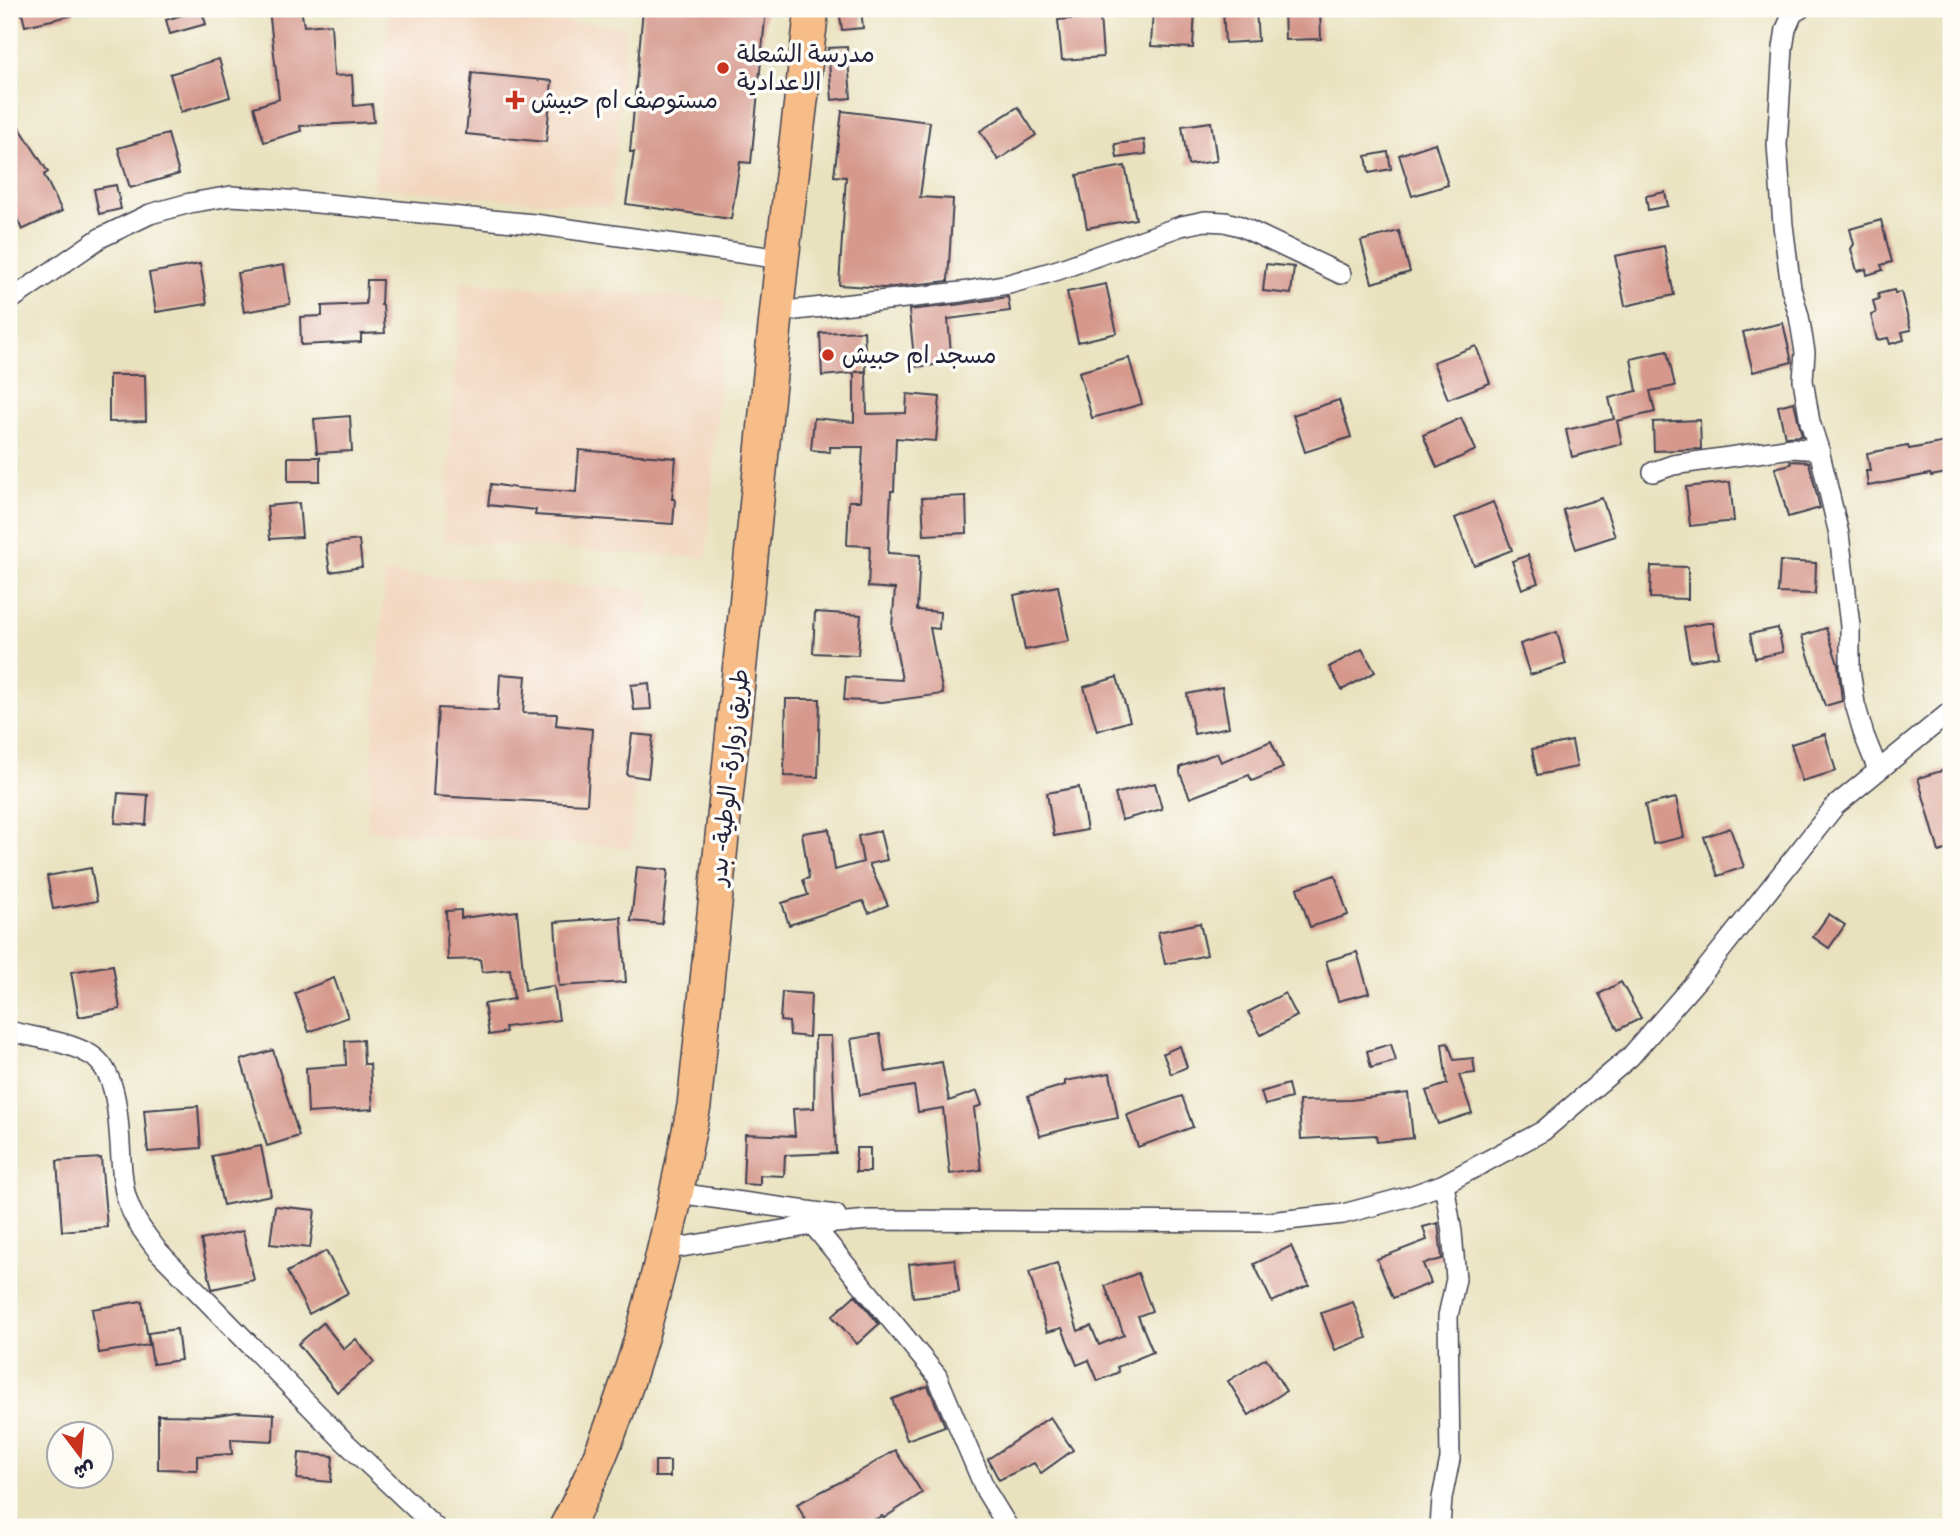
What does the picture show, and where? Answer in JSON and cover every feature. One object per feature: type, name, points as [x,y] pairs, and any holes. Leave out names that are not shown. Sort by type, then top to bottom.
[{"type":"highway","name":"طريق زوارة- الوطية- بدر","points":[[566,1527],[584,1493],[621,1403],[646,1326],[677,1194],[694,1106],[782,260],[811,9]]},
{"type":"street","points":[[1800,9],[1793,13],[1786,29],[1783,48],[1777,145],[1783,225],[1791,288],[1805,352],[1803,380],[1810,422],[1839,534],[1850,626],[1850,669],[1855,704],[1878,770]]},
{"type":"street","points":[[9,301],[100,238],[150,214],[231,196],[534,224],[782,260]]},
{"type":"street","points":[[777,312],[1010,284],[1058,270],[1181,226],[1205,221],[1240,226],[1341,274]]},
{"type":"street","points":[[1653,472],[1673,465],[1792,448],[1819,450]]},
{"type":"street","points":[[664,1250],[813,1226],[869,1220],[1269,1222],[1343,1214],[1444,1184],[1543,1131],[1630,1058],[1703,973],[1835,806],[1951,711]]},
{"type":"street","points":[[9,1031],[76,1048],[94,1056],[107,1072],[116,1095],[126,1195],[137,1224],[158,1251],[345,1441],[435,1527]]},
{"type":"street","points":[[1440,1527],[1442,1498],[1450,1459],[1448,1316],[1456,1279],[1444,1184]]},
{"type":"street","points":[[677,1194],[869,1220]]},
{"type":"street","points":[[813,1226],[937,1376],[986,1491],[1008,1527]]},
{"type":"shaded area","points":[[389,9],[626,27],[611,207],[374,188]]},
{"type":"shaded area","points":[[461,282],[725,300],[707,558],[443,541]]},
{"type":"shaded area","points":[[385,573],[649,590],[631,848],[367,831]]},
{"type":"building","points":[[21,9],[73,9],[74,15],[25,26]]},
{"type":"building","points":[[183,9],[201,9],[206,24],[170,34],[166,20],[185,14]]},
{"type":"building","points":[[269,9],[301,9],[304,26],[331,24],[334,76],[352,75],[354,106],[372,104],[374,122],[300,126],[301,131],[264,142],[254,107],[279,99]]},
{"type":"building","points":[[643,9],[766,9],[751,163],[740,162],[731,219],[626,204],[634,152],[630,152]]},
{"type":"building","points":[[839,9],[861,9],[863,28],[842,30]]},
{"type":"building","points":[[1153,9],[1195,9],[1193,48],[1151,46]]},
{"type":"building","points":[[1223,9],[1256,9],[1258,41],[1225,43]]},
{"type":"building","points":[[1284,9],[1320,9],[1321,39],[1285,40]]},
{"type":"building","points":[[1100,16],[1103,57],[1062,60],[1058,20]]},
{"type":"building","points":[[847,47],[851,98],[832,100],[828,48]]},
{"type":"building","points":[[219,59],[230,97],[181,112],[170,74]]},
{"type":"building","points":[[472,73],[552,81],[546,142],[466,134]]},
{"type":"building","points":[[1018,107],[1036,135],[998,160],[980,131]]},
{"type":"building","points":[[9,111],[48,172],[44,175],[62,211],[22,230],[9,201]]},
{"type":"building","points":[[842,111],[930,122],[920,197],[953,199],[948,281],[885,288],[839,285],[846,177],[834,176]]},
{"type":"building","points":[[1211,122],[1217,161],[1188,165],[1182,126]]},
{"type":"building","points":[[168,134],[179,174],[130,188],[118,148]]},
{"type":"building","points":[[1144,140],[1146,154],[1117,158],[1115,144]]},
{"type":"building","points":[[1435,143],[1448,185],[1412,196],[1399,155]]},
{"type":"building","points":[[1388,152],[1391,169],[1369,173],[1366,156]]},
{"type":"building","points":[[1125,166],[1136,219],[1087,228],[1077,175]]},
{"type":"building","points":[[116,185],[121,209],[99,214],[94,189]]},
{"type":"building","points":[[1665,192],[1668,206],[1648,210],[1646,196]]},
{"type":"building","points":[[1881,220],[1892,262],[1881,265],[1883,270],[1867,275],[1866,269],[1857,271],[1851,249],[1854,244],[1850,229]]},
{"type":"building","points":[[1399,231],[1410,272],[1372,283],[1361,241]]},
{"type":"building","points":[[1664,246],[1674,295],[1625,306],[1615,256]]},
{"type":"building","points":[[200,264],[207,304],[156,312],[149,273]]},
{"type":"building","points":[[1266,264],[1294,267],[1291,294],[1263,291]]},
{"type":"building","points":[[284,265],[290,304],[244,312],[237,273]]},
{"type":"building","points":[[367,280],[382,280],[381,305],[385,333],[361,334],[361,342],[301,345],[300,317],[322,316],[322,306],[366,304]]},
{"type":"building","points":[[1106,284],[1117,333],[1078,342],[1067,292]]},
{"type":"building","points":[[1894,290],[1895,293],[1901,292],[1911,330],[1902,332],[1904,340],[1890,344],[1888,338],[1877,340],[1871,315],[1876,313],[1873,301],[1879,299],[1878,294]]},
{"type":"building","points":[[1008,297],[1010,311],[948,319],[952,363],[915,367],[909,310]]},
{"type":"building","points":[[1783,323],[1792,362],[1753,372],[1743,332]]},
{"type":"building","points":[[864,331],[866,371],[855,372],[866,372],[867,414],[906,413],[907,394],[940,397],[936,441],[896,438],[888,553],[920,555],[917,610],[940,612],[939,629],[930,628],[943,694],[882,702],[844,700],[846,677],[902,680],[892,627],[895,589],[868,587],[870,546],[847,545],[849,501],[860,501],[863,447],[830,447],[830,452],[811,450],[814,418],[854,422],[854,373],[822,376],[820,333]]},
{"type":"building","points":[[1476,346],[1490,383],[1448,399],[1433,362]]},
{"type":"building","points":[[1667,351],[1675,386],[1650,391],[1655,412],[1617,421],[1622,444],[1572,457],[1566,430],[1614,419],[1609,398],[1637,391],[1631,359]]},
{"type":"building","points":[[1129,358],[1142,404],[1092,418],[1079,372]]},
{"type":"building","points":[[109,375],[145,375],[146,421],[109,422]]},
{"type":"building","points":[[1339,400],[1351,437],[1305,452],[1293,415]]},
{"type":"building","points":[[1794,402],[1802,436],[1785,437],[1778,406]]},
{"type":"building","points":[[350,416],[352,451],[317,453],[314,419]]},
{"type":"building","points":[[1461,418],[1476,450],[1437,468],[1423,435]]},
{"type":"building","points":[[1700,420],[1701,449],[1654,451],[1653,422]]},
{"type":"building","points":[[1951,441],[1951,472],[1868,486],[1866,471],[1870,471],[1867,453]]},
{"type":"building","points":[[579,450],[676,458],[672,499],[675,499],[673,524],[535,515],[536,510],[488,505],[491,484],[576,492]]},
{"type":"building","points":[[288,457],[320,457],[320,481],[288,481]]},
{"type":"building","points":[[1790,461],[1809,462],[1820,508],[1788,517],[1775,468],[1791,464]]},
{"type":"building","points":[[1730,482],[1734,521],[1690,526],[1686,487]]},
{"type":"building","points":[[966,496],[967,533],[924,535],[922,498]]},
{"type":"building","points":[[1602,498],[1615,536],[1576,549],[1563,510]]},
{"type":"building","points":[[1493,502],[1512,550],[1474,565],[1455,518]]},
{"type":"building","points":[[299,503],[302,537],[270,539],[267,506]]},
{"type":"building","points":[[359,540],[362,567],[330,572],[326,544]]},
{"type":"building","points":[[1528,555],[1538,583],[1522,589],[1512,561]]},
{"type":"building","points":[[1780,561],[1816,563],[1815,594],[1778,593]]},
{"type":"building","points":[[1651,566],[1688,567],[1688,599],[1650,598]]},
{"type":"building","points":[[1058,586],[1069,641],[1025,650],[1014,595]]},
{"type":"building","points":[[815,612],[861,615],[858,655],[813,653]]},
{"type":"building","points":[[1713,623],[1719,656],[1690,661],[1684,627]]},
{"type":"building","points":[[1778,628],[1783,652],[1755,658],[1750,634]]},
{"type":"building","points":[[1826,628],[1838,664],[1842,701],[1825,706],[1802,636]]},
{"type":"building","points":[[1557,632],[1566,664],[1530,675],[1520,644]]},
{"type":"building","points":[[1362,649],[1375,672],[1342,690],[1329,667]]},
{"type":"building","points":[[500,674],[526,676],[523,713],[557,714],[556,725],[592,729],[587,804],[433,796],[438,708],[498,711]]},
{"type":"building","points":[[1117,677],[1130,721],[1097,731],[1084,687]]},
{"type":"building","points":[[649,683],[651,709],[634,710],[631,685]]},
{"type":"building","points":[[1222,687],[1229,727],[1194,734],[1187,694]]},
{"type":"building","points":[[786,699],[820,699],[818,777],[784,776]]},
{"type":"building","points":[[632,734],[653,736],[648,778],[627,775]]},
{"type":"building","points":[[1825,734],[1836,771],[1802,781],[1791,744]]},
{"type":"building","points":[[1271,741],[1283,768],[1252,781],[1249,775],[1190,798],[1180,767],[1217,753],[1221,762]]},
{"type":"building","points":[[1572,741],[1577,767],[1537,775],[1532,749]]},
{"type":"building","points":[[1951,768],[1951,848],[1939,852],[1918,778]]},
{"type":"building","points":[[1155,783],[1162,809],[1122,820],[1115,794]]},
{"type":"building","points":[[1079,787],[1087,830],[1054,836],[1047,793]]},
{"type":"building","points":[[118,793],[148,795],[146,825],[115,823]]},
{"type":"building","points":[[1676,798],[1684,837],[1653,844],[1645,805]]},
{"type":"building","points":[[1730,828],[1744,867],[1718,876],[1704,837]]},
{"type":"building","points":[[829,829],[835,870],[863,862],[858,836],[880,831],[887,860],[869,864],[888,905],[869,913],[863,901],[789,925],[782,903],[808,895],[803,880],[809,878],[802,833]]},
{"type":"building","points":[[637,867],[668,870],[662,924],[631,921]]},
{"type":"building","points":[[91,868],[97,901],[53,909],[47,876]]},
{"type":"building","points":[[1335,875],[1348,915],[1310,927],[1297,888]]},
{"type":"building","points":[[461,910],[461,918],[517,911],[525,990],[554,986],[559,1020],[505,1027],[506,1032],[489,1035],[484,1004],[514,999],[510,969],[482,972],[480,959],[448,960],[446,911]]},
{"type":"building","points":[[1829,914],[1845,925],[1829,948],[1813,937]]},
{"type":"building","points":[[621,917],[626,982],[559,986],[555,922]]},
{"type":"building","points":[[1200,923],[1207,955],[1165,964],[1158,932]]},
{"type":"building","points":[[1357,952],[1369,993],[1338,1001],[1326,961]]},
{"type":"building","points":[[113,965],[120,1009],[79,1017],[71,972]]},
{"type":"building","points":[[334,978],[348,1017],[309,1032],[295,993]]},
{"type":"building","points":[[1621,982],[1641,1018],[1618,1030],[1599,994]]},
{"type":"building","points":[[782,992],[811,994],[809,1037],[790,1035],[789,1022],[780,1021]]},
{"type":"building","points":[[1285,993],[1297,1016],[1261,1035],[1248,1012]]},
{"type":"building","points":[[880,1034],[886,1072],[942,1062],[949,1101],[977,1091],[982,1105],[974,1108],[981,1170],[950,1174],[943,1108],[918,1112],[914,1086],[860,1095],[851,1039]]},
{"type":"building","points":[[815,1036],[831,1036],[836,1153],[785,1155],[784,1176],[760,1175],[760,1185],[743,1184],[745,1134],[795,1136],[793,1109],[814,1108]]},
{"type":"building","points":[[363,1040],[364,1064],[370,1064],[373,1109],[308,1113],[306,1068],[346,1065],[345,1041]]},
{"type":"building","points":[[1448,1043],[1454,1060],[1473,1058],[1475,1073],[1459,1075],[1472,1113],[1438,1124],[1426,1091],[1447,1084],[1442,1044]]},
{"type":"building","points":[[1391,1044],[1396,1061],[1371,1068],[1367,1051]]},
{"type":"building","points":[[1180,1046],[1187,1067],[1171,1074],[1163,1053]]},
{"type":"building","points":[[273,1050],[299,1136],[267,1146],[241,1060]]},
{"type":"building","points":[[1110,1073],[1118,1118],[1040,1136],[1028,1096],[1065,1085],[1065,1081]]},
{"type":"building","points":[[1288,1084],[1291,1098],[1265,1105],[1261,1092]]},
{"type":"building","points":[[1408,1093],[1413,1138],[1377,1142],[1376,1135],[1301,1139],[1299,1101],[1350,1100]]},
{"type":"building","points":[[1182,1096],[1193,1127],[1138,1147],[1127,1115]]},
{"type":"building","points":[[198,1106],[201,1148],[148,1152],[144,1110]]},
{"type":"building","points":[[261,1146],[271,1195],[223,1205],[212,1156]]},
{"type":"building","points":[[856,1148],[870,1148],[870,1172],[856,1172]]},
{"type":"building","points":[[101,1158],[107,1227],[62,1231],[57,1161]]},
{"type":"building","points":[[275,1206],[315,1210],[310,1248],[270,1244]]},
{"type":"building","points":[[1438,1223],[1442,1259],[1423,1264],[1431,1283],[1393,1298],[1377,1259],[1427,1240],[1423,1227]]},
{"type":"building","points":[[243,1231],[254,1280],[212,1289],[201,1240]]},
{"type":"building","points":[[1291,1246],[1309,1285],[1272,1302],[1254,1264]]},
{"type":"building","points":[[326,1251],[348,1293],[309,1314],[287,1272]]},
{"type":"building","points":[[955,1259],[959,1292],[913,1297],[909,1264]]},
{"type":"building","points":[[1057,1263],[1078,1331],[1091,1326],[1099,1345],[1124,1335],[1105,1286],[1138,1273],[1152,1311],[1138,1316],[1153,1352],[1117,1367],[1119,1372],[1098,1381],[1089,1360],[1077,1365],[1062,1328],[1047,1332],[1029,1272]]},
{"type":"building","points":[[855,1295],[879,1324],[857,1344],[832,1316]]},
{"type":"building","points":[[142,1301],[149,1345],[99,1353],[92,1309]]},
{"type":"building","points":[[1353,1302],[1367,1338],[1335,1350],[1321,1313]]},
{"type":"building","points":[[323,1323],[344,1349],[356,1339],[374,1362],[337,1392],[298,1344]]},
{"type":"building","points":[[177,1329],[181,1360],[153,1364],[148,1333]]},
{"type":"building","points":[[1266,1358],[1286,1391],[1249,1415],[1228,1381]]},
{"type":"building","points":[[928,1386],[945,1426],[907,1440],[892,1399]]},
{"type":"building","points":[[237,1412],[274,1414],[273,1441],[231,1439],[232,1454],[197,1456],[197,1470],[158,1469],[158,1415],[211,1416]]},
{"type":"building","points":[[1050,1417],[1073,1450],[1041,1473],[1034,1463],[999,1480],[988,1459]]},
{"type":"building","points":[[895,1450],[922,1493],[884,1518],[882,1516],[860,1527],[809,1527],[797,1504],[854,1475]]},
{"type":"building","points":[[299,1453],[333,1456],[331,1482],[297,1479]]},
{"type":"building","points":[[655,1461],[670,1461],[670,1477],[655,1477]]},
{"type":"place","name":"مدرسة الشعلة الاعدادية","points":[[723,68]]},
{"type":"place","name":"مستوصف ام حبيش","points":[[515,100]]},
{"type":"place","name":"مسجد ام حبيش","points":[[828,355]]}]
